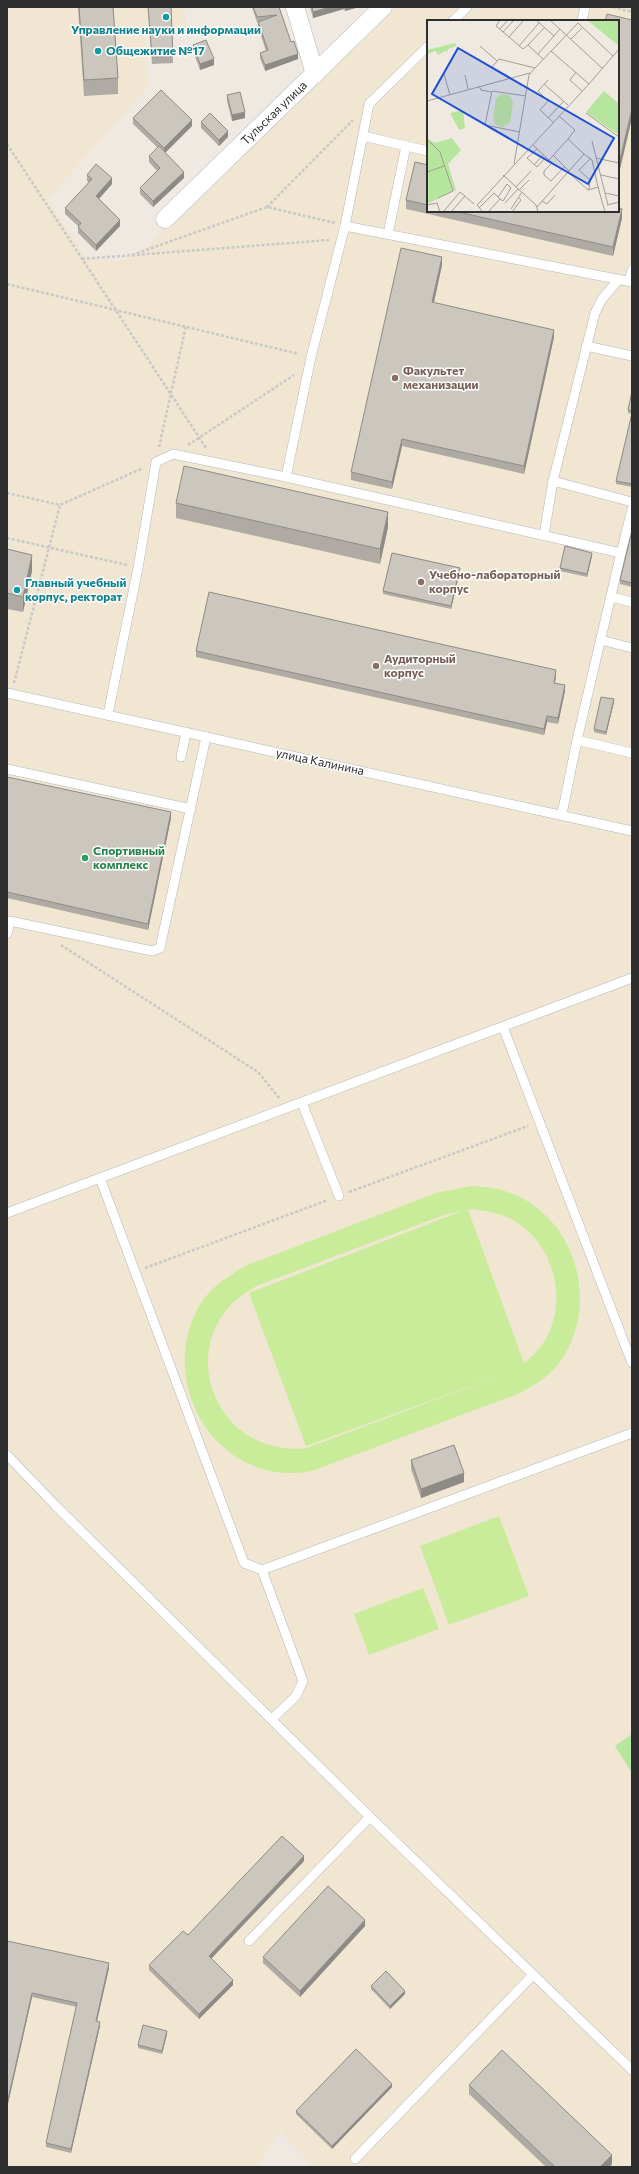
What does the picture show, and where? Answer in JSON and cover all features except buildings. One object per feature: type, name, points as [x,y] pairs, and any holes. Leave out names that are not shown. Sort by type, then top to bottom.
[{"type":"street","points":[[295,7],[315,74]]},
{"type":"street","name":"Тульская улица","points":[[165,219],[383,7]]},
{"type":"lane","points":[[454,20],[467,7]]},
{"type":"lane","points":[[582,20],[585,7]]},
{"type":"lane","points":[[286,477],[311,361],[345,226],[369,104],[427,47]]},
{"type":"lane","points":[[363,136],[427,151]]},
{"type":"lane","points":[[388,234],[406,146]]},
{"type":"lane","points":[[345,226],[631,281],[632,270]]},
{"type":"lane","points":[[544,535],[553,481],[595,313],[602,299],[619,279]]},
{"type":"lane","points":[[586,346],[632,356]]},
{"type":"lane","points":[[108,714],[138,568],[156,462],[173,454],[286,477],[621,553]]},
{"type":"lane","points":[[553,481],[632,502]]},
{"type":"lane","points":[[562,814],[577,740],[632,509]]},
{"type":"lane","points":[[611,597],[632,602]]},
{"type":"lane","points":[[601,640],[632,648]]},
{"type":"lane","name":"улица Калинина","points":[[9,694],[108,714],[206,737],[562,814],[632,831]]},
{"type":"lane","points":[[181,757],[186,732]]},
{"type":"lane","points":[[7,934],[9,919],[152,951],[157,950],[162,944],[206,737]]},
{"type":"lane","points":[[577,740],[632,753]]},
{"type":"lane","points":[[7,769],[191,809]]},
{"type":"lane","points":[[7,1213],[632,978]]},
{"type":"lane","points":[[503,1027],[632,1363]]},
{"type":"lane","points":[[302,1103],[339,1196]]},
{"type":"lane","points":[[100,1178],[244,1563],[262,1570],[632,1433]]},
{"type":"lane","points":[[7,1455],[54,1505],[370,1817],[632,2070]]},
{"type":"lane","points":[[262,1570],[303,1681],[296,1696],[272,1719]]},
{"type":"lane","points":[[249,1941],[370,1817]]},
{"type":"lane","points":[[355,2159],[533,1975]]},
{"type":"path","points":[[613,7],[632,12]]},
{"type":"path","points":[[127,256],[267,207],[369,104]]},
{"type":"path","points":[[7,144],[112,308],[198,438],[217,463]]},
{"type":"path","points":[[267,207],[345,226]]},
{"type":"path","points":[[82,259],[342,239]]},
{"type":"path","points":[[7,284],[186,326],[311,361]]},
{"type":"path","points":[[7,493],[60,505],[156,462],[186,326]]},
{"type":"path","points":[[173,454],[311,361]]},
{"type":"path","points":[[9,694],[60,505]]},
{"type":"path","points":[[7,538],[138,568]]},
{"type":"path","points":[[59,943],[258,1072],[287,1107]]},
{"type":"shaded area","points":[[7,7],[184,7],[187,31],[146,34],[147,88],[47,199],[86,256],[117,262],[140,254],[221,170],[389,7],[632,7],[632,2167],[314,2167],[280,2131],[256,2167],[7,2167]]},
{"type":"green space","points":[[471,1186],[498,1189],[507,1192],[531,1204],[550,1220],[565,1241],[575,1264],[580,1289],[579,1315],[572,1340],[555,1368],[539,1382],[515,1395],[312,1471],[293,1473],[275,1472],[250,1464],[228,1451],[210,1433],[196,1412],[188,1388],[185,1362],[187,1337],[196,1312],[206,1296],[226,1278],[250,1264],[436,1193]],"holes":[[[472,1209],[498,1214],[513,1220],[530,1233],[543,1250],[552,1269],[556,1289],[556,1310],[550,1330],[540,1348],[524,1363],[468,1210]],[[462,1211],[249,1293],[306,1446],[509,1372],[307,1448],[273,1446],[245,1433],[224,1413],[212,1387],[208,1359],[214,1331],[231,1305],[259,1285],[444,1215]]]},
{"type":"green space","points":[[499,1516],[529,1596],[449,1625],[420,1546]]},
{"type":"green space","points":[[423,1588],[439,1629],[369,1655],[354,1614]]},
{"type":"green space","points":[[632,1734],[632,1773],[615,1746]]},
{"type":"place","name":"Управление науки и информации","points":[[166,17]]},
{"type":"place","name":"Общежитие №17","points":[[98,51]]},
{"type":"place","name":"Факультет механизации","points":[[395,378]]},
{"type":"place","name":"Учебно-лабораторный корпус","points":[[421,582]]},
{"type":"place","name":"Главный учебный корпус, ректорат","points":[[17,590]]},
{"type":"place","name":"Аудиторный корпус","points":[[376,666]]},
{"type":"place","name":"Спортивный комплекс","points":[[85,858]]}]
